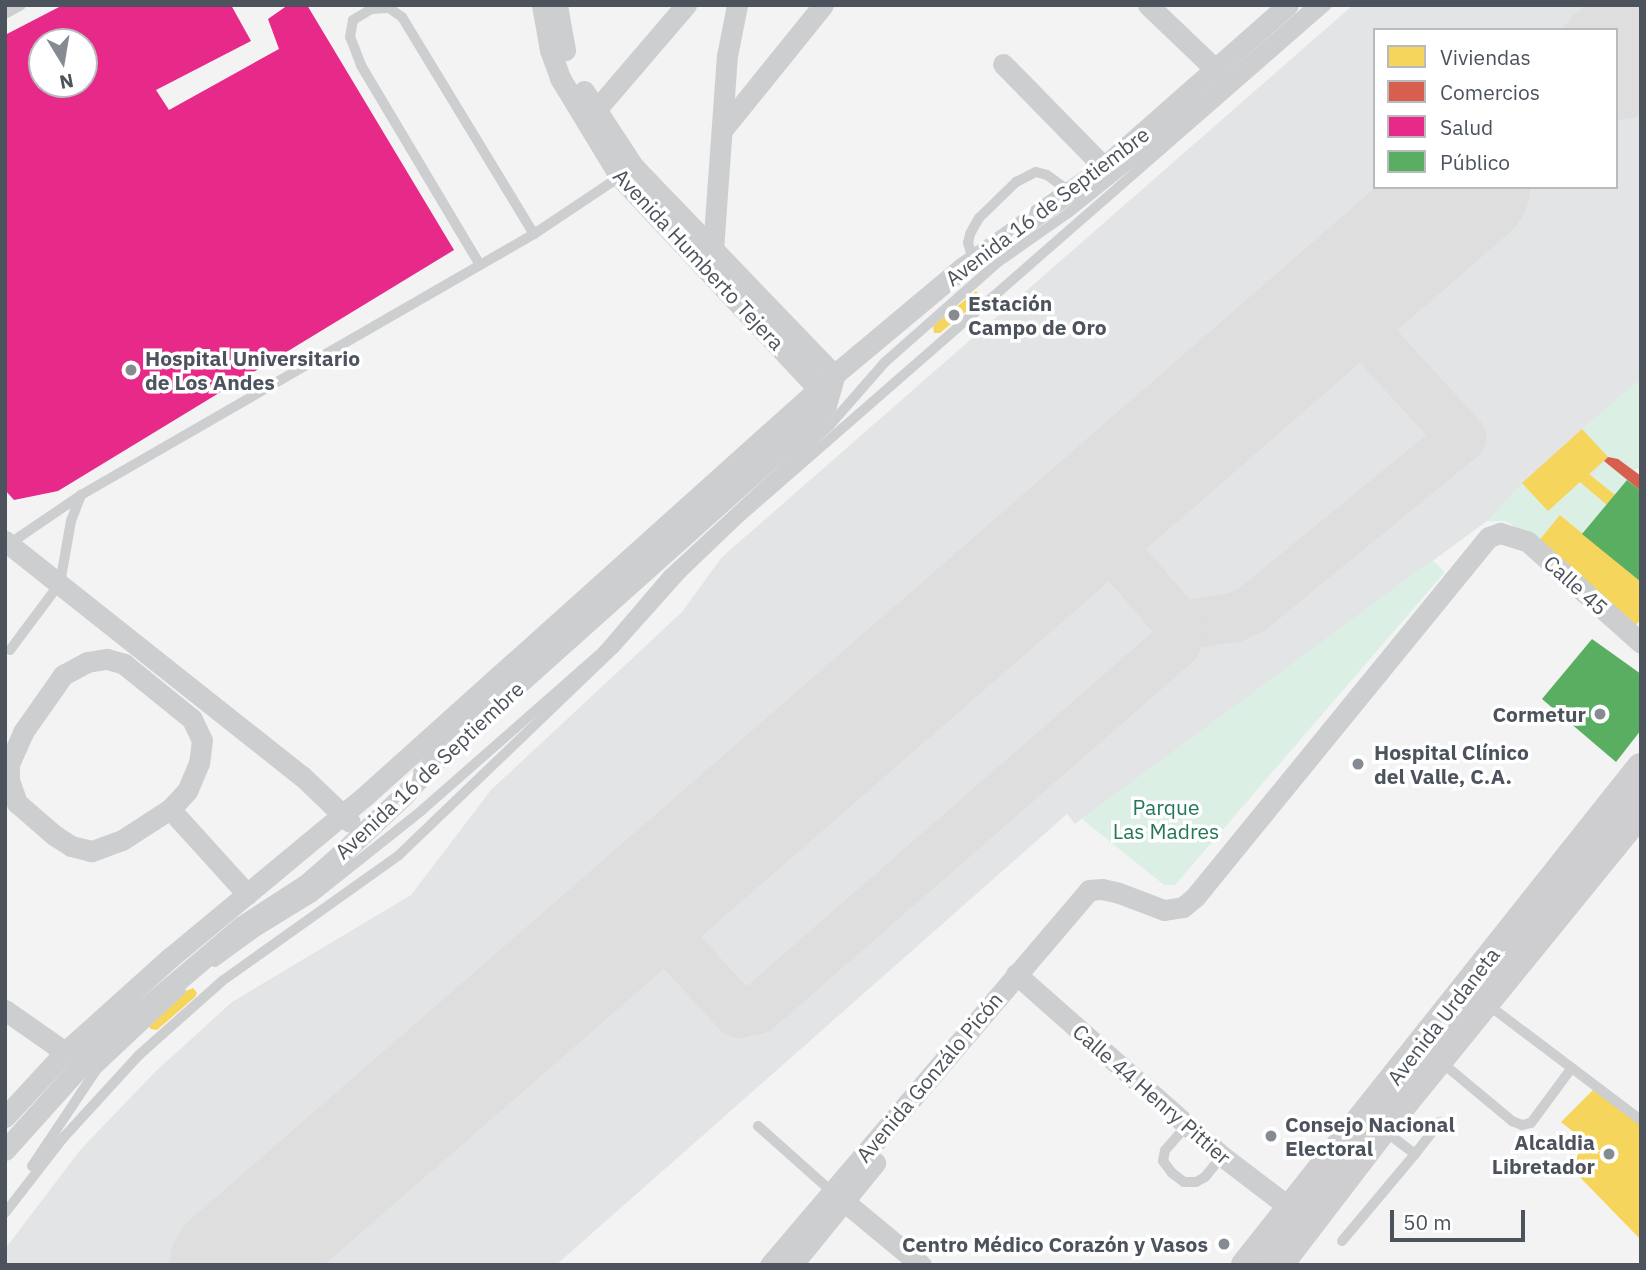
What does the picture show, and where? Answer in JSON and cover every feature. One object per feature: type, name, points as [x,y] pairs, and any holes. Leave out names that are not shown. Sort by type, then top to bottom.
[{"type":"street","name":"Avenida Humberto Tejera","points":[[542,5],[550,50],[560,78],[626,172],[827,383]]},
{"type":"street","name":"Avenida Humberto Tejera","points":[[557,5],[569,64],[591,119]]},
{"type":"street","points":[[591,119],[686,5]]},
{"type":"street","points":[[713,250],[727,57],[737,5]]},
{"type":"street","points":[[723,129],[823,5]]},
{"type":"street","points":[[1148,5],[1216,70]]},
{"type":"street","name":"Avenida 16 de Septiembre","points":[[5,1117],[65,1052],[342,814],[827,383],[973,260],[1104,167],[1288,5]]},
{"type":"street","points":[[1003,64],[1104,167]]},
{"type":"street","name":"Avenida Humberto Tejera","points":[[626,172],[713,250],[827,383]]},
{"type":"street","name":"Avenida 16 de Septiembre","points":[[5,1150],[91,1054],[242,926],[307,884],[404,795],[443,751],[813,420],[826,405],[827,383]]},
{"type":"street","name":"Calle 45","points":[[1089,890],[1102,889],[1119,893],[1164,909],[1183,907],[1195,897],[1489,537],[1506,534],[1527,541],[1637,635]]},
{"type":"street","points":[[7,542],[302,776],[362,835]]},
{"type":"street","points":[[107,659],[124,664],[192,719],[202,740],[199,762],[187,791],[170,809],[122,840],[91,850],[71,846],[17,803],[9,780],[9,764],[23,732],[63,675],[87,662],[107,659]]},
{"type":"street","name":"Avenida Urdaneta","points":[[1278,1265],[1301,1215],[1641,768]]},
{"type":"street","points":[[170,809],[247,894]]},
{"type":"street","name":"Avenida Urdaneta","points":[[1246,1265],[1301,1215],[1382,1129],[1641,810]]},
{"type":"street","name":"Avenida Gonzálo Picón","points":[[792,1265],[838,1197],[936,1073],[1020,978],[1089,890]]},
{"type":"street","name":"Calle 44 Henry Pittier","points":[[1020,978],[1222,1156],[1301,1215]]},
{"type":"street","points":[[5,1010],[65,1052]]},
{"type":"street","points":[[838,1197],[921,1265]]},
{"type":"street","name":"Avenida Gonzálo Picón","points":[[770,1265],[838,1197]]},
{"type":"lane","points":[[5,14],[21,5]]},
{"type":"lane","points":[[5,1202],[97,1069],[163,1008],[221,957],[313,897],[421,811],[603,651],[668,575],[830,425],[884,363],[997,263],[1067,214],[1132,163],[1313,5]]},
{"type":"lane","points":[[5,1213],[63,1138],[139,1055],[231,973],[399,855],[602,661],[681,574],[736,521],[1327,5]]},
{"type":"lane","points":[[481,265],[361,65],[350,37],[352,20],[371,9],[389,8],[402,17],[534,234]]},
{"type":"lane","points":[[7,542],[81,495],[534,234],[626,172]]},
{"type":"lane","points":[[973,260],[968,243],[970,234],[979,218],[1016,182],[1036,173],[1047,174],[1070,192]]},
{"type":"lane","points":[[10,650],[60,583],[71,521],[81,495]]},
{"type":"lane","points":[[1484,1002],[1641,1120]]},
{"type":"lane","points":[[1438,1059],[1512,1121],[1522,1125],[1531,1123],[1571,1069]]},
{"type":"lane","points":[[1342,1241],[1440,1122]]},
{"type":"lane","points":[[1187,1125],[1165,1150],[1163,1161],[1172,1173],[1184,1182],[1196,1182],[1205,1177],[1222,1156]]},
{"type":"lane","points":[[758,1126],[838,1197]]},
{"type":"lane","points":[[1382,1129],[1416,1154]]},
{"type":"shaded area","points":[[1353,5],[1641,5],[1641,471],[1637,468],[1634,470],[1641,476],[1641,619],[1518,527],[1503,520],[1487,521],[1075,824],[1067,814],[556,1265],[5,1265],[5,1249],[81,1149],[156,1071],[232,1002],[411,895],[491,790],[682,612],[722,557]]},
{"type":"green space","points":[[1641,378],[1641,463],[1634,470],[1618,459],[1608,457],[1582,429]]},
{"type":"green space","points":[[1604,461],[1627,480],[1614,496],[1591,476]]},
{"type":"green space","points":[[1580,482],[1607,505],[1582,534],[1560,515],[1537,543],[1507,521],[1487,521],[1522,483],[1548,511]]},
{"type":"green space","name":"Parque Las Madres","points":[[1432,560],[1445,572],[1175,885],[1164,885],[1082,819]]},
{"type":"building: Viviendas","name":"Estación Campo de Oro","points":[[976,291],[980,296],[976,303],[940,333],[934,333],[933,326]]},
{"type":"building: Viviendas","points":[[1582,429],[1608,457],[1589,474],[1615,495],[1607,505],[1580,482],[1548,511],[1522,483]]},
{"type":"building: Viviendas","points":[[1560,515],[1641,582],[1641,619],[1636,625],[1537,543]]},
{"type":"building: Viviendas","points":[[193,988],[197,993],[195,997],[157,1030],[149,1027],[186,991]]},
{"type":"building: Viviendas","name":"Alcaldia Libretador","points":[[1594,1089],[1641,1124],[1641,1240],[1570,1167],[1586,1142],[1561,1122]]},
{"type":"building: Comercios","points":[[1608,457],[1618,459],[1641,476],[1641,491],[1604,461]]},
{"type":"building: Salud","name":"Hospital Universitario de Los Andes","points":[[63,5],[231,5],[251,41],[156,90],[169,110],[279,49],[268,19],[288,5],[307,5],[454,250],[58,491],[14,500],[5,490],[5,35]]},
{"type":"building: Público","points":[[1627,480],[1641,491],[1641,582],[1582,534]]},
{"type":"building: Público","name":"Cormetur","points":[[1592,639],[1641,674],[1641,730],[1616,762],[1542,699]]},
{"type":"taxiway","points":[[1179,625],[1234,617],[1250,610],[1461,437],[1338,302]]},
{"type":"taxiway","points":[[641,908],[738,1013],[757,1009],[1176,643],[1179,625],[1088,519]]},
{"type":"runway","points":[[1618,57],[1641,38]]},
{"type":"runway","points":[[231,1265],[1467,189]]},
{"type":"place","name":"Estación Campo de Oro","points":[[954,315]]},
{"type":"place","name":"Hospital Universitario de Los Andes","points":[[131,370]]},
{"type":"place","name":"Cormetur","points":[[1600,714]]},
{"type":"place","name":"Hospital Clínico del Valle, C.A.","points":[[1358,764]]},
{"type":"place","name":"Consejo Nacional Electoral","points":[[1271,1136]]},
{"type":"place","name":"Alcaldia Libretador","points":[[1609,1154]]},
{"type":"place","name":"Centro Médico Corazón y Vasos","points":[[1224,1244]]}]
